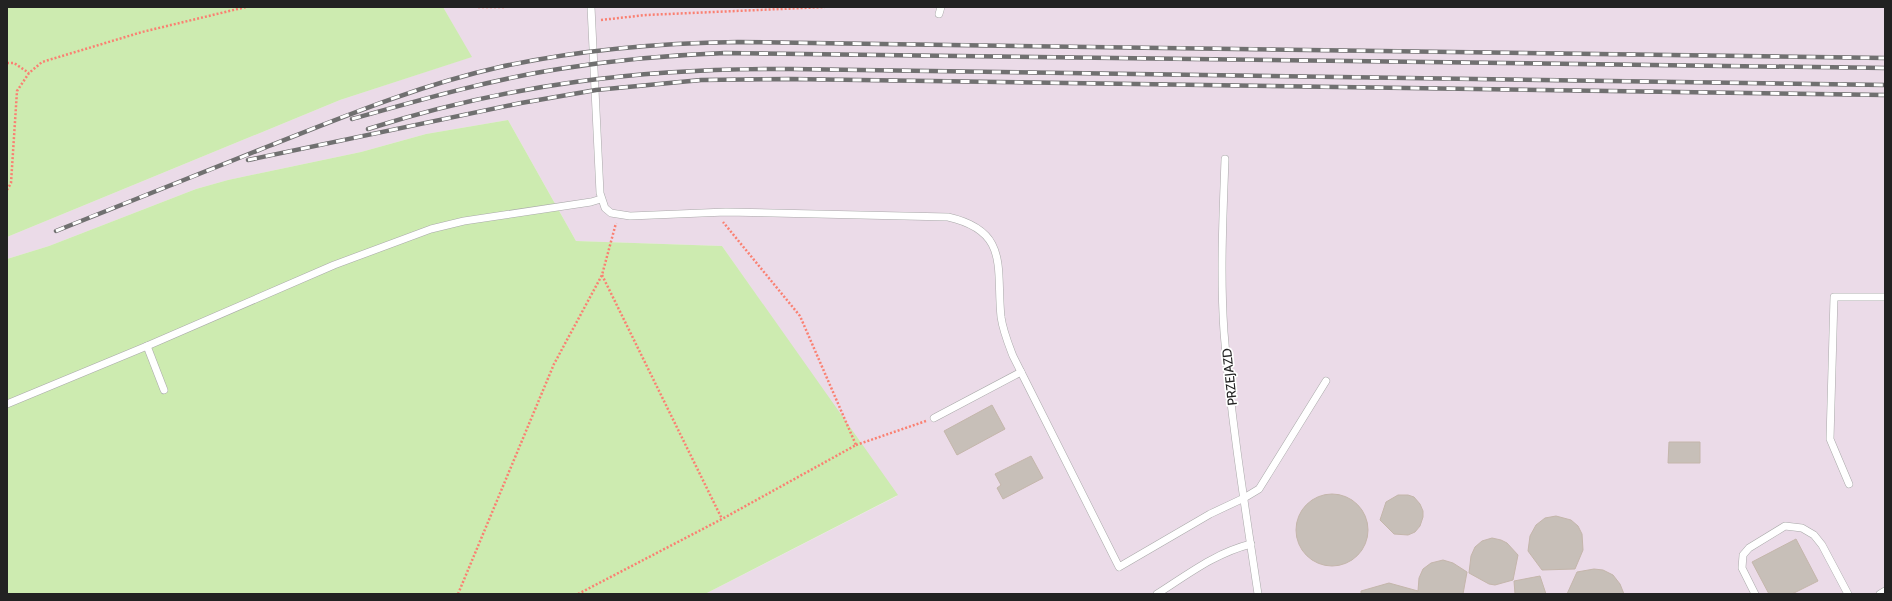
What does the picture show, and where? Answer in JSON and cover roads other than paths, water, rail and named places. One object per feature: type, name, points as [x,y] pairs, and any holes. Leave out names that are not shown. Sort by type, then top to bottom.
[{"type":"lane","points":[[592,7],[601,199],[605,208],[611,213],[618,215],[715,212],[922,215],[963,220],[975,225],[986,234],[993,244],[997,256],[1000,275],[1001,319],[1013,356],[1119,567],[1210,514],[1259,489],[1326,381]]},
{"type":"lane","name":"PRZEJAZD","points":[[1225,159],[1222,272],[1224,330],[1228,378],[1258,594]]},
{"type":"lane","points":[[7,404],[147,346],[334,265],[431,229],[464,221],[583,204],[601,199]]},
{"type":"lane","points":[[1849,484],[1830,439],[1834,297],[1885,297]]},
{"type":"lane","points":[[147,346],[164,390]]},
{"type":"lane","points":[[934,418],[1021,372]]},
{"type":"lane","points":[[1755,594],[1742,568],[1743,555],[1749,548],[1785,526],[1802,528],[1814,535],[1822,545],[1848,594]]},
{"type":"lane","points":[[1157,594],[1220,554],[1250,544]]},
{"type":"lane","points":[[1880,594],[1885,591]]},
{"type":"railway","points":[[56,231],[326,124],[412,92],[470,74],[500,67],[559,56],[618,48],[738,42],[1885,58]]},
{"type":"railway","points":[[352,119],[455,91],[533,74],[621,61],[725,53],[1885,68]]},
{"type":"railway","points":[[368,129],[421,113],[473,100],[525,90],[629,76],[736,69],[1885,85]]},
{"type":"railway","points":[[248,160],[521,103],[596,90],[701,80],[790,79],[1885,95]]}]
